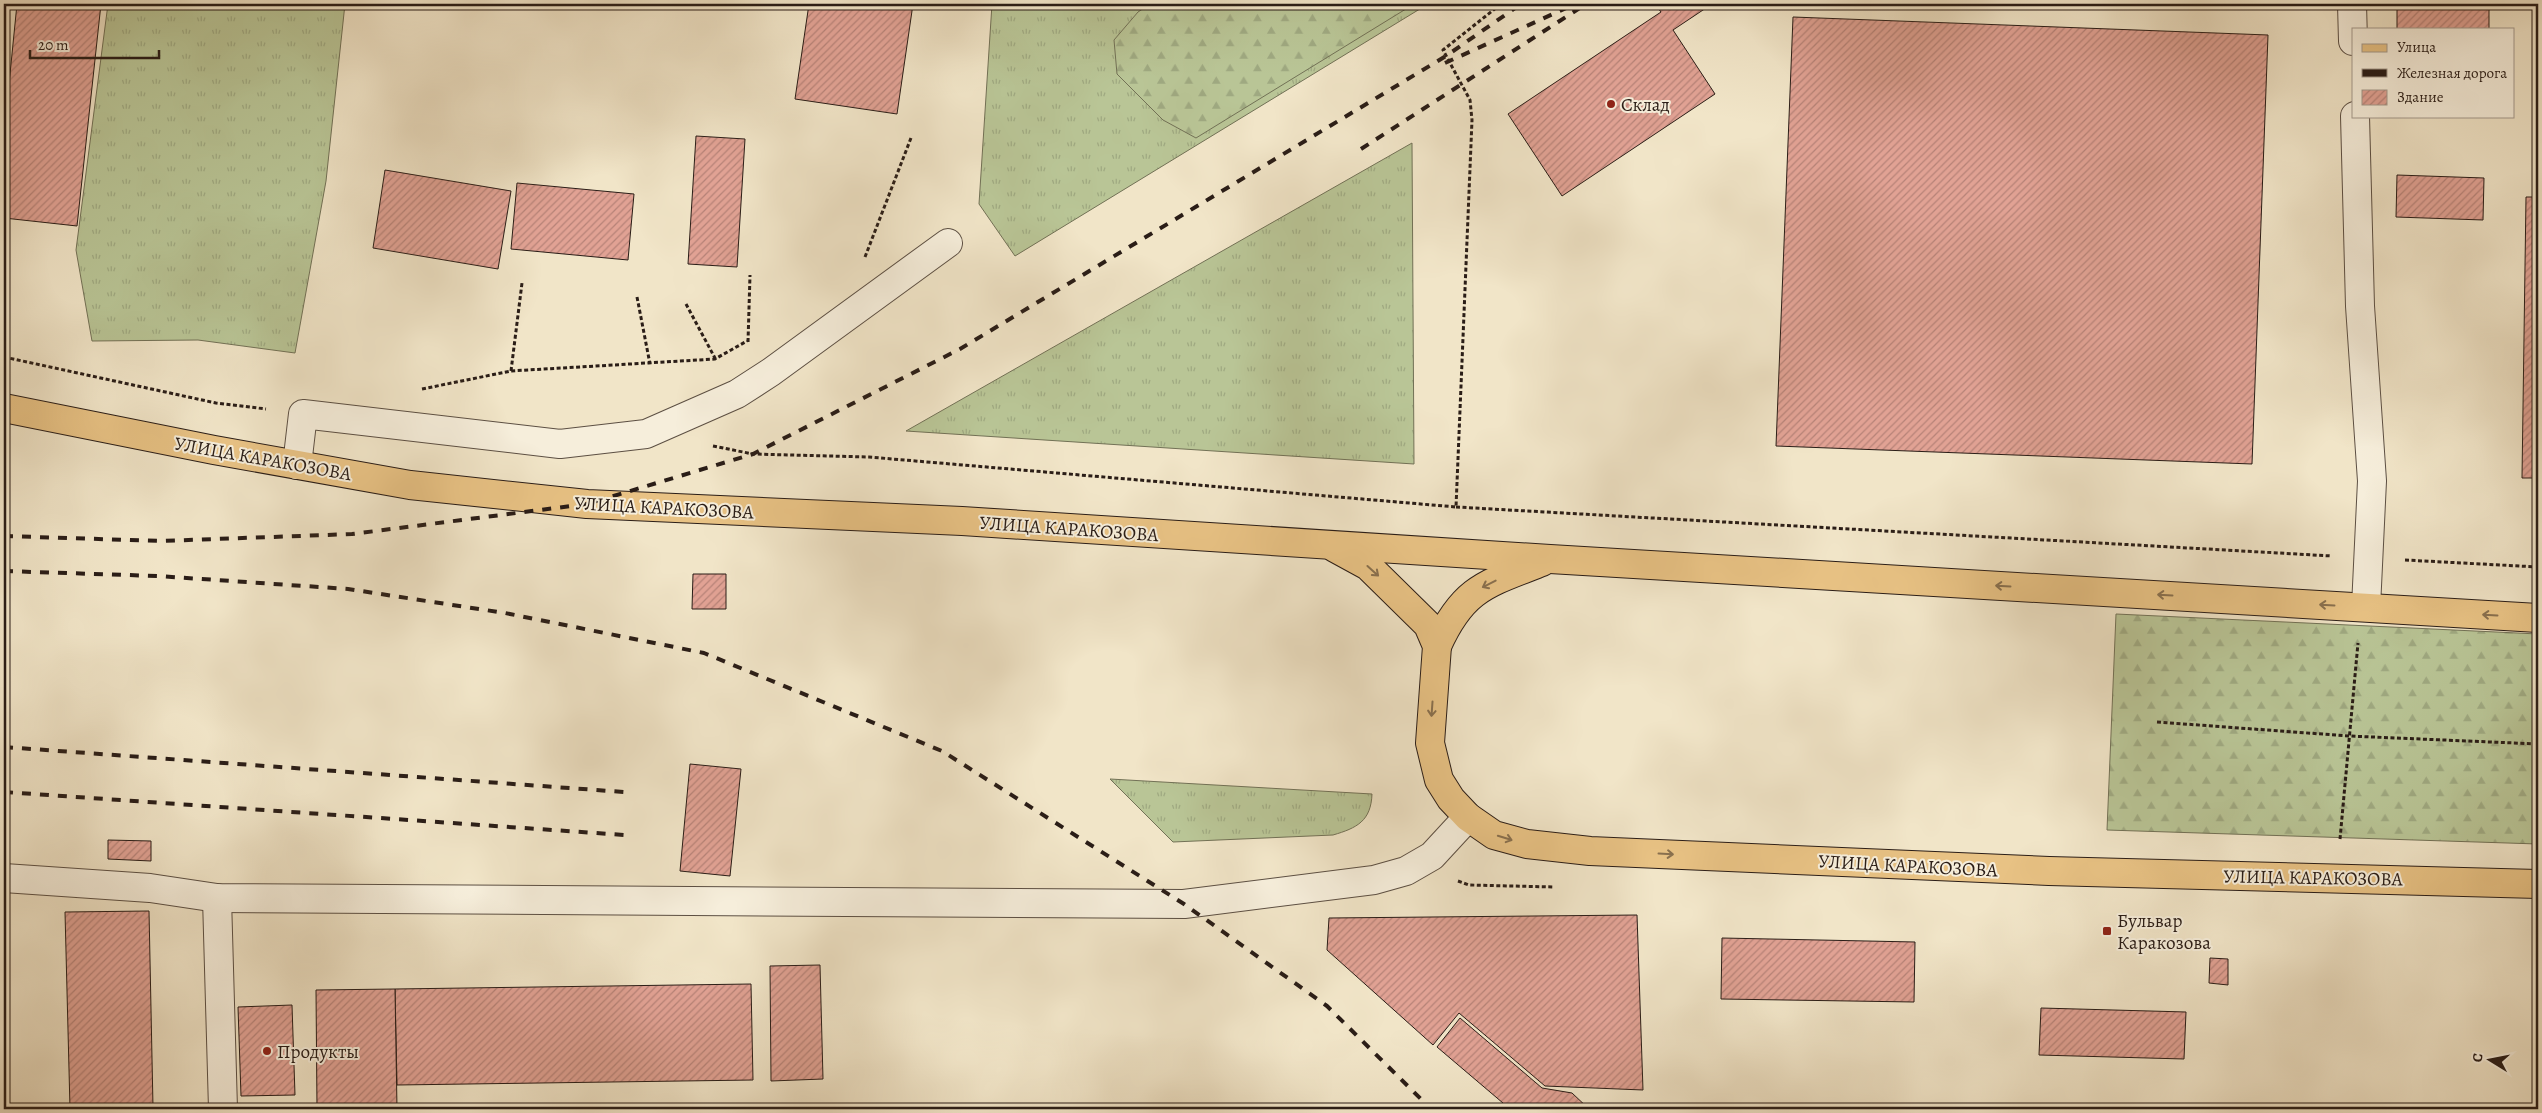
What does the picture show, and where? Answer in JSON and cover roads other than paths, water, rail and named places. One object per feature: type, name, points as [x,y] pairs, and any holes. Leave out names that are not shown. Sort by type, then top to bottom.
[{"type":"main road","name":"УЛИЦА КАРАКОЗОВА","points":[[4,408],[410,485],[587,504],[962,521],[1332,546],[2538,618]]},
{"type":"main road","name":"УЛИЦА КАРАКОЗОВА","points":[[1332,546],[1368,566],[1413,608],[1428,625],[1437,646]]},
{"type":"main road","name":"УЛИЦА КАРАКОЗОВА","points":[[1550,559],[1490,582],[1472,593],[1447,624],[1437,646],[1430,743],[1439,780],[1450,799],[1468,816],[1494,835],[1527,844],[1590,851],[2049,871],[2538,884]]},
{"type":"lane","points":[[2352,4],[2353,28]]},
{"type":"lane","points":[[2355,118],[2360,306],[2372,482],[2366,607]]},
{"type":"lane","points":[[297,465],[303,414],[560,444],[646,434],[737,394],[771,372],[948,244]]},
{"type":"lane","points":[[4,878],[150,888],[217,898],[1184,904],[1374,880],[1406,871],[1432,856],[1468,816]]},
{"type":"lane","points":[[217,898],[223,1109]]},
{"type":"railway","points":[[4,536],[162,541],[352,534],[587,504],[753,454],[960,349],[1446,56],[1521,4]]},
{"type":"railway","points":[[1445,63],[1575,4]]},
{"type":"railway","points":[[1361,149],[1586,4]]},
{"type":"railway","points":[[4,571],[158,576],[348,589],[505,613],[704,653],[942,751],[1184,904],[1327,1006],[1431,1109]]},
{"type":"railway","points":[[4,747],[624,792]]},
{"type":"railway","points":[[4,792],[625,835]]},
{"type":"place","name":"Склад","points":[[1611,104]]},
{"type":"place","name":"Бульвар Каракозова","points":[[2107,931]]},
{"type":"place","name":"Продукты","points":[[267,1051]]}]
